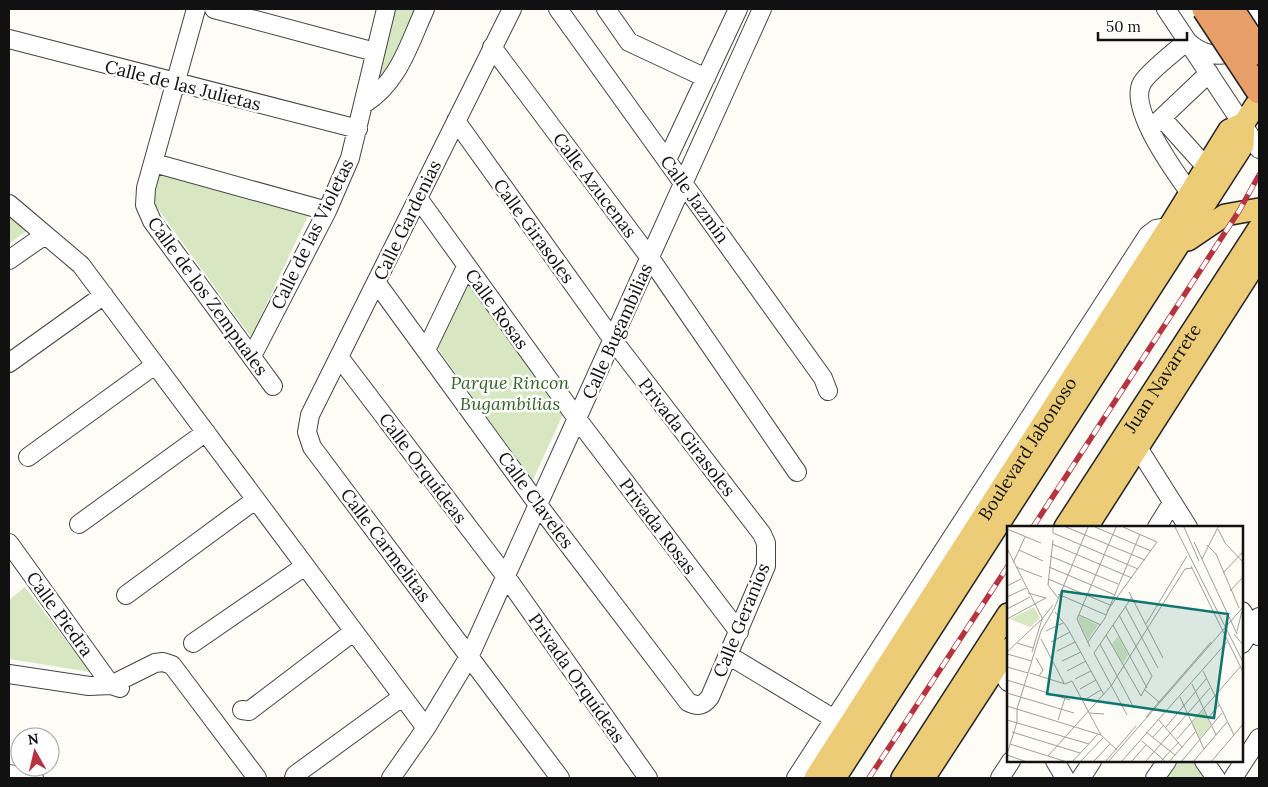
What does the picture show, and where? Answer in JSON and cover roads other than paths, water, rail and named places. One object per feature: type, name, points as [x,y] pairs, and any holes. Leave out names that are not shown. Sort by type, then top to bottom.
[{"type":"highway","points":[[1205,9],[1259,91]]},
{"type":"highway","points":[[1231,9],[1259,52]]},
{"type":"main road","name":"Boulevard Jabonoso","points":[[815,778],[1176,250],[1243,145],[1244,123],[1259,100]]},
{"type":"main road","name":"Boulevard Jabonoso","points":[[835,778],[848,728],[869,679],[965,531],[1170,227],[1229,130],[1244,123]]},
{"type":"main road","points":[[1176,250],[1208,225],[1225,215],[1259,209]]},
{"type":"main road","name":"Juan Navarrete","points":[[1066,526],[1259,228]]},
{"type":"main road","name":"Juan Navarrete","points":[[1088,526],[1259,258]]},
{"type":"main road","points":[[902,778],[1007,616]]},
{"type":"main road","points":[[924,778],[1005,665]]},
{"type":"street","points":[[196,9],[154,164],[327,211]]},
{"type":"street","points":[[214,9],[375,52]]},
{"type":"street","name":"Calle de las Violetas","points":[[252,356],[327,211],[350,158],[386,9]]},
{"type":"street","points":[[364,104],[388,86],[397,73],[425,9]]},
{"type":"street","name":"Calle Gardenias","points":[[307,432],[310,415],[512,9]]},
{"type":"street","name":"Calle Jazmín","points":[[558,9],[824,378],[828,391]]},
{"type":"street","points":[[606,9],[630,42],[706,78]]},
{"type":"street","points":[[667,160],[738,9]]},
{"type":"street","name":"Calle Bugambilias","points":[[391,778],[426,728],[470,656],[507,578],[762,9]]},
{"type":"street","points":[[1166,9],[1244,123],[1259,149]]},
{"type":"street","points":[[1188,41],[1194,47],[1209,55],[1225,55],[1233,52],[1250,36],[1256,21],[1256,9]]},
{"type":"street","name":"Calle de las Julietas","points":[[9,39],[176,84],[358,129]]},
{"type":"street","points":[[1188,41],[1142,82],[1138,93],[1156,123],[1206,167]]},
{"type":"street","name":"Calle Azucenas","points":[[492,47],[650,258],[797,472]]},
{"type":"street","points":[[1156,123],[1209,73]]},
{"type":"street","name":"Calle Girasoles","points":[[456,121],[613,340]]},
{"type":"street","points":[[1156,123],[1162,152],[1190,193]]},
{"type":"street","name":"Calle de los Zempuales","points":[[154,164],[146,188],[145,205],[152,222],[273,386]]},
{"type":"street","name":"Calle Rosas","points":[[418,198],[578,420]]},
{"type":"street","points":[[9,204],[81,265],[426,728]]},
{"type":"street","points":[[9,260],[45,235]]},
{"type":"street","points":[[427,348],[466,267]]},
{"type":"street","name":"Calle Claveles","points":[[376,282],[427,348],[539,506],[688,702],[694,705],[705,703]]},
{"type":"street","points":[[9,363],[104,295]]},
{"type":"street","name":"Privada Girasoles","points":[[613,340],[762,534]]},
{"type":"street","name":"Calle Orquídeas","points":[[339,357],[507,578]]},
{"type":"street","points":[[28,457],[155,364]]},
{"type":"street","name":"Privada Rosas","points":[[578,420],[739,632]]},
{"type":"street","points":[[79,524],[206,432]]},
{"type":"street","name":"Calle Carmelitas","points":[[307,432],[312,447],[560,778]]},
{"type":"street","points":[[1137,446],[1187,526]]},
{"type":"street","points":[[126,595],[255,500]]},
{"type":"street","points":[[1158,526],[1172,503]]},
{"type":"street","name":"Calle Geranios","points":[[705,703],[710,698],[766,566],[766,543],[762,534]]},
{"type":"street","name":"Calle Piedra","points":[[9,543],[111,685]]},
{"type":"street","points":[[193,643],[305,566]]},
{"type":"street","name":"Privada Orquídeas","points":[[507,578],[648,778]]},
{"type":"street","points":[[1243,612],[1257,628],[1243,643]]},
{"type":"street","points":[[242,710],[249,711],[354,632]]},
{"type":"street","points":[[728,656],[848,728],[796,778]]},
{"type":"street","points":[[9,674],[89,686],[111,685],[156,663],[169,663],[177,669],[257,778]]},
{"type":"street","points":[[294,778],[294,775],[405,702]]},
{"type":"street","points":[[1233,778],[1259,738]]},
{"type":"street","points":[[1000,778],[1010,762]]},
{"type":"street","points":[[1056,762],[1065,778]]},
{"type":"street","points":[[1081,778],[1091,762]]},
{"type":"street","points":[[1155,778],[1166,762]]},
{"type":"street","points":[[1205,762],[1216,778]]},
{"type":"street","points":[[9,774],[34,778]]},
{"type":"railway","points":[[1034,526],[1239,211],[1259,175]]},
{"type":"railway","points":[[869,778],[1007,568]]},
{"type":"park label","name":"Parque Rincon Bugambilias","points":[[510,392]]}]
